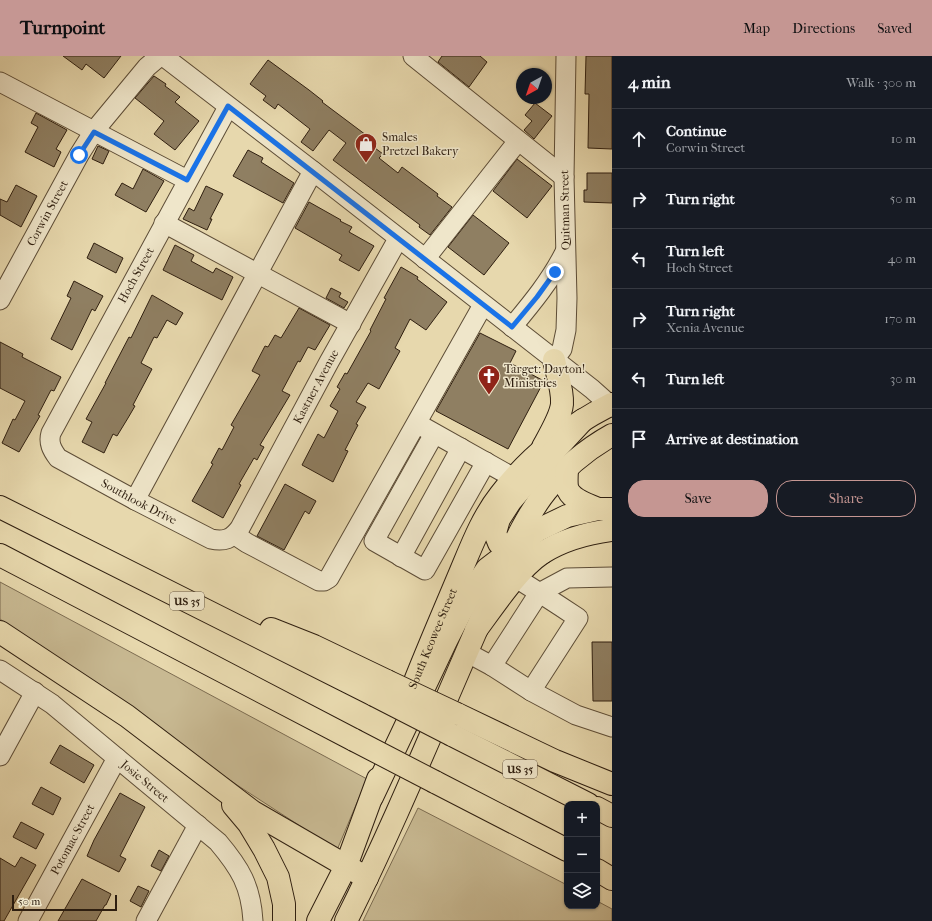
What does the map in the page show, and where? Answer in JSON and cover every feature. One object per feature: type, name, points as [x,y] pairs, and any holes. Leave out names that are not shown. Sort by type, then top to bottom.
[{"type":"main road","points":[[538,454],[553,430],[562,404],[561,390],[554,360]]},
{"type":"main road","name":"South Keowee Street","points":[[318,921],[346,866],[416,678],[486,515],[499,495],[538,454],[583,420],[611,405]]},
{"type":"main road","points":[[542,554],[525,554],[499,543],[495,533],[499,519],[510,502],[539,467],[583,420]]},
{"type":"main road","points":[[346,921],[368,878],[512,549],[546,491],[567,467],[612,435]]},
{"type":"main road","points":[[567,467],[567,488],[573,496],[579,501],[605,509]]},
{"type":"main road","name":"US 35","points":[[0,507],[137,576],[380,688],[452,735],[582,801]]},
{"type":"main road","points":[[372,797],[446,641],[470,594],[488,569],[538,530],[567,516],[605,509]]},
{"type":"main road","points":[[476,630],[522,571],[542,554],[564,542],[595,532],[612,530]]},
{"type":"main road","points":[[0,555],[564,849]]},
{"type":"main road","points":[[0,632],[127,716],[254,812],[368,878]]},
{"type":"main road","points":[[380,688],[457,714],[555,761],[612,784]]},
{"type":"main road","points":[[208,777],[249,824],[264,849],[278,877],[284,904],[284,921]]},
{"type":"main road","points":[[600,810],[612,816]]},
{"type":"main road","points":[[600,866],[612,872]]},
{"type":"main road","points":[[600,872],[612,879]]},
{"type":"street","points":[[162,56],[313,171],[611,405]]},
{"type":"street","name":"Corwin Street","points":[[0,300],[79,155],[94,132],[147,66],[162,56]]},
{"type":"street","points":[[413,56],[564,177]]},
{"type":"street","name":"Quitman Street","points":[[554,360],[562,349],[566,330],[567,298],[564,177],[566,56]]},
{"type":"street","points":[[0,82],[187,180]]},
{"type":"street","name":"Hoch Street","points":[[50,446],[51,433],[228,106]]},
{"type":"street","points":[[425,259],[518,141]]},
{"type":"street","points":[[135,500],[313,171]]},
{"type":"street","points":[[164,223],[351,324]]},
{"type":"street","name":"Kastner Avenue","points":[[235,535],[398,239]]},
{"type":"street","points":[[512,327],[542,291],[555,272],[565,252]]},
{"type":"street","points":[[235,535],[318,581],[324,581],[331,576],[483,305]]},
{"type":"street","points":[[417,424],[514,478]]},
{"type":"street","points":[[434,434],[374,541],[425,570],[486,462]]},
{"type":"street","name":"Southlook Drive","points":[[50,446],[58,458],[211,539],[219,541],[228,540],[235,535]]},
{"type":"street","points":[[401,557],[461,448]]},
{"type":"street","points":[[397,458],[416,468]]},
{"type":"street","points":[[360,525],[378,534]]},
{"type":"street","points":[[492,666],[539,593],[567,578],[612,577]]},
{"type":"street","points":[[516,578],[578,618],[531,691]]},
{"type":"street","points":[[466,652],[492,666],[531,691],[576,715],[612,727]]},
{"type":"street","name":"Josie Street","points":[[0,670],[52,704],[218,842],[239,870],[248,890],[252,907],[253,921]]},
{"type":"street","points":[[0,756],[35,692]]},
{"type":"street","name":"Potomac Street","points":[[28,921],[117,758]]},
{"type":"street","points":[[146,921],[198,825]]},
{"type":"shaded area","points":[[0,582],[367,779],[337,850],[237,785],[0,619]]},
{"type":"shaded area","points":[[418,808],[564,883],[564,909],[600,909],[600,903],[612,909],[612,921],[363,921]]},
{"type":"building","points":[[63,56],[121,56],[104,78],[86,64],[82,70]]},
{"type":"building","points":[[442,56],[480,56],[487,62],[469,87],[438,62]]},
{"type":"building","points":[[586,56],[612,56],[612,149],[588,148],[589,94],[585,94]]},
{"type":"building","points":[[268,60],[370,138],[367,142],[383,154],[379,158],[398,173],[402,167],[438,194],[437,196],[452,207],[430,235],[419,227],[420,225],[333,160],[346,143],[329,130],[313,151],[301,142],[310,129],[278,104],[275,109],[263,100],[266,96],[250,84]]},
{"type":"building","points":[[154,76],[166,84],[165,86],[180,97],[175,102],[199,121],[175,150],[154,134],[164,121],[135,98]]},
{"type":"building","points":[[534,104],[536,104],[552,116],[534,139],[524,130],[532,121],[525,115]]},
{"type":"building","points":[[36,113],[67,130],[56,149],[61,152],[54,167],[25,152],[38,127],[31,123]]},
{"type":"building","points":[[98,146],[109,151],[103,164],[92,159]]},
{"type":"building","points":[[248,150],[263,158],[261,162],[294,183],[283,203],[233,176]]},
{"type":"building","points":[[517,159],[552,186],[527,218],[493,191]]},
{"type":"building","points":[[143,169],[164,181],[146,212],[115,195],[122,183],[133,189]]},
{"type":"building","points":[[587,173],[612,173],[612,203],[584,202],[584,190],[587,190]]},
{"type":"building","points":[[16,185],[37,196],[21,227],[0,215],[0,199],[7,202]]},
{"type":"building","points":[[206,186],[223,194],[210,219],[212,219],[207,230],[183,219],[189,208],[194,211]]},
{"type":"building","points":[[309,202],[352,227],[349,232],[374,246],[359,271],[339,260],[342,255],[295,228]]},
{"type":"building","points":[[473,215],[509,243],[484,275],[448,247]]},
{"type":"building","points":[[94,243],[123,258],[116,273],[87,258]]},
{"type":"building","points":[[175,245],[194,255],[191,261],[213,273],[216,268],[233,277],[222,300],[163,270]]},
{"type":"building","points":[[401,267],[418,277],[417,279],[447,302],[426,330],[410,319],[395,348],[400,351],[379,389],[368,383],[356,402],[366,407],[356,424],[358,425],[345,450],[348,451],[333,482],[302,465],[318,434],[324,438],[338,411],[330,406],[340,389],[337,387],[345,373],[347,374],[371,331],[370,330],[386,299],[384,298]]},
{"type":"building","points":[[74,281],[103,296],[95,311],[92,309],[72,350],[51,339],[71,298],[67,296]]},
{"type":"building","points":[[331,288],[341,293],[339,297],[348,302],[344,308],[326,298]]},
{"type":"building","points":[[152,295],[183,313],[176,325],[167,320],[157,338],[154,337],[141,363],[152,369],[133,405],[135,406],[117,436],[113,434],[104,453],[82,442],[92,422],[86,419],[129,337],[131,338]]},
{"type":"building","points":[[299,308],[330,325],[315,350],[308,347],[300,362],[298,361],[282,391],[290,395],[260,445],[264,447],[257,460],[254,458],[239,484],[241,485],[223,518],[192,501],[213,464],[211,463],[219,448],[222,450],[234,427],[231,425],[260,375],[252,371],[265,346],[268,347],[275,335],[281,338]]},
{"type":"building","name":"Target: Dayton! Ministries","points":[[480,333],[516,351],[510,363],[544,381],[508,449],[436,411]]},
{"type":"building","points":[[0,342],[23,354],[22,357],[61,377],[54,391],[51,390],[38,415],[40,416],[19,452],[2,443],[13,419],[15,420],[25,401],[0,388]]},
{"type":"building","points":[[285,484],[316,501],[309,514],[305,511],[284,550],[257,536]]},
{"type":"building","points":[[592,642],[612,642],[612,701],[593,701]]},
{"type":"building","points":[[60,745],[94,765],[84,783],[50,763]]},
{"type":"building","points":[[41,787],[61,798],[53,815],[32,804]]},
{"type":"building","points":[[120,793],[145,807],[120,856],[126,859],[119,872],[87,856],[94,840]]},
{"type":"building","points":[[21,822],[44,834],[36,849],[13,837]]},
{"type":"building","points":[[159,850],[169,856],[161,871],[151,866]]},
{"type":"building","points":[[21,857],[36,865],[4,921],[0,921],[0,858],[15,867]]},
{"type":"building","points":[[82,879],[111,894],[106,905],[96,921],[58,921]]},
{"type":"building","points":[[138,886],[149,891],[141,907],[130,901]]},
{"type":"place","name":"Smales Pretzel Bakery","points":[[366,164]]},
{"type":"place","name":"Target: Dayton! Ministries","points":[[489,396]]},
{"type":"route","points":[[79,155],[94,132],[187,180],[228,106],[512,327],[537,297],[555,272]]}]
